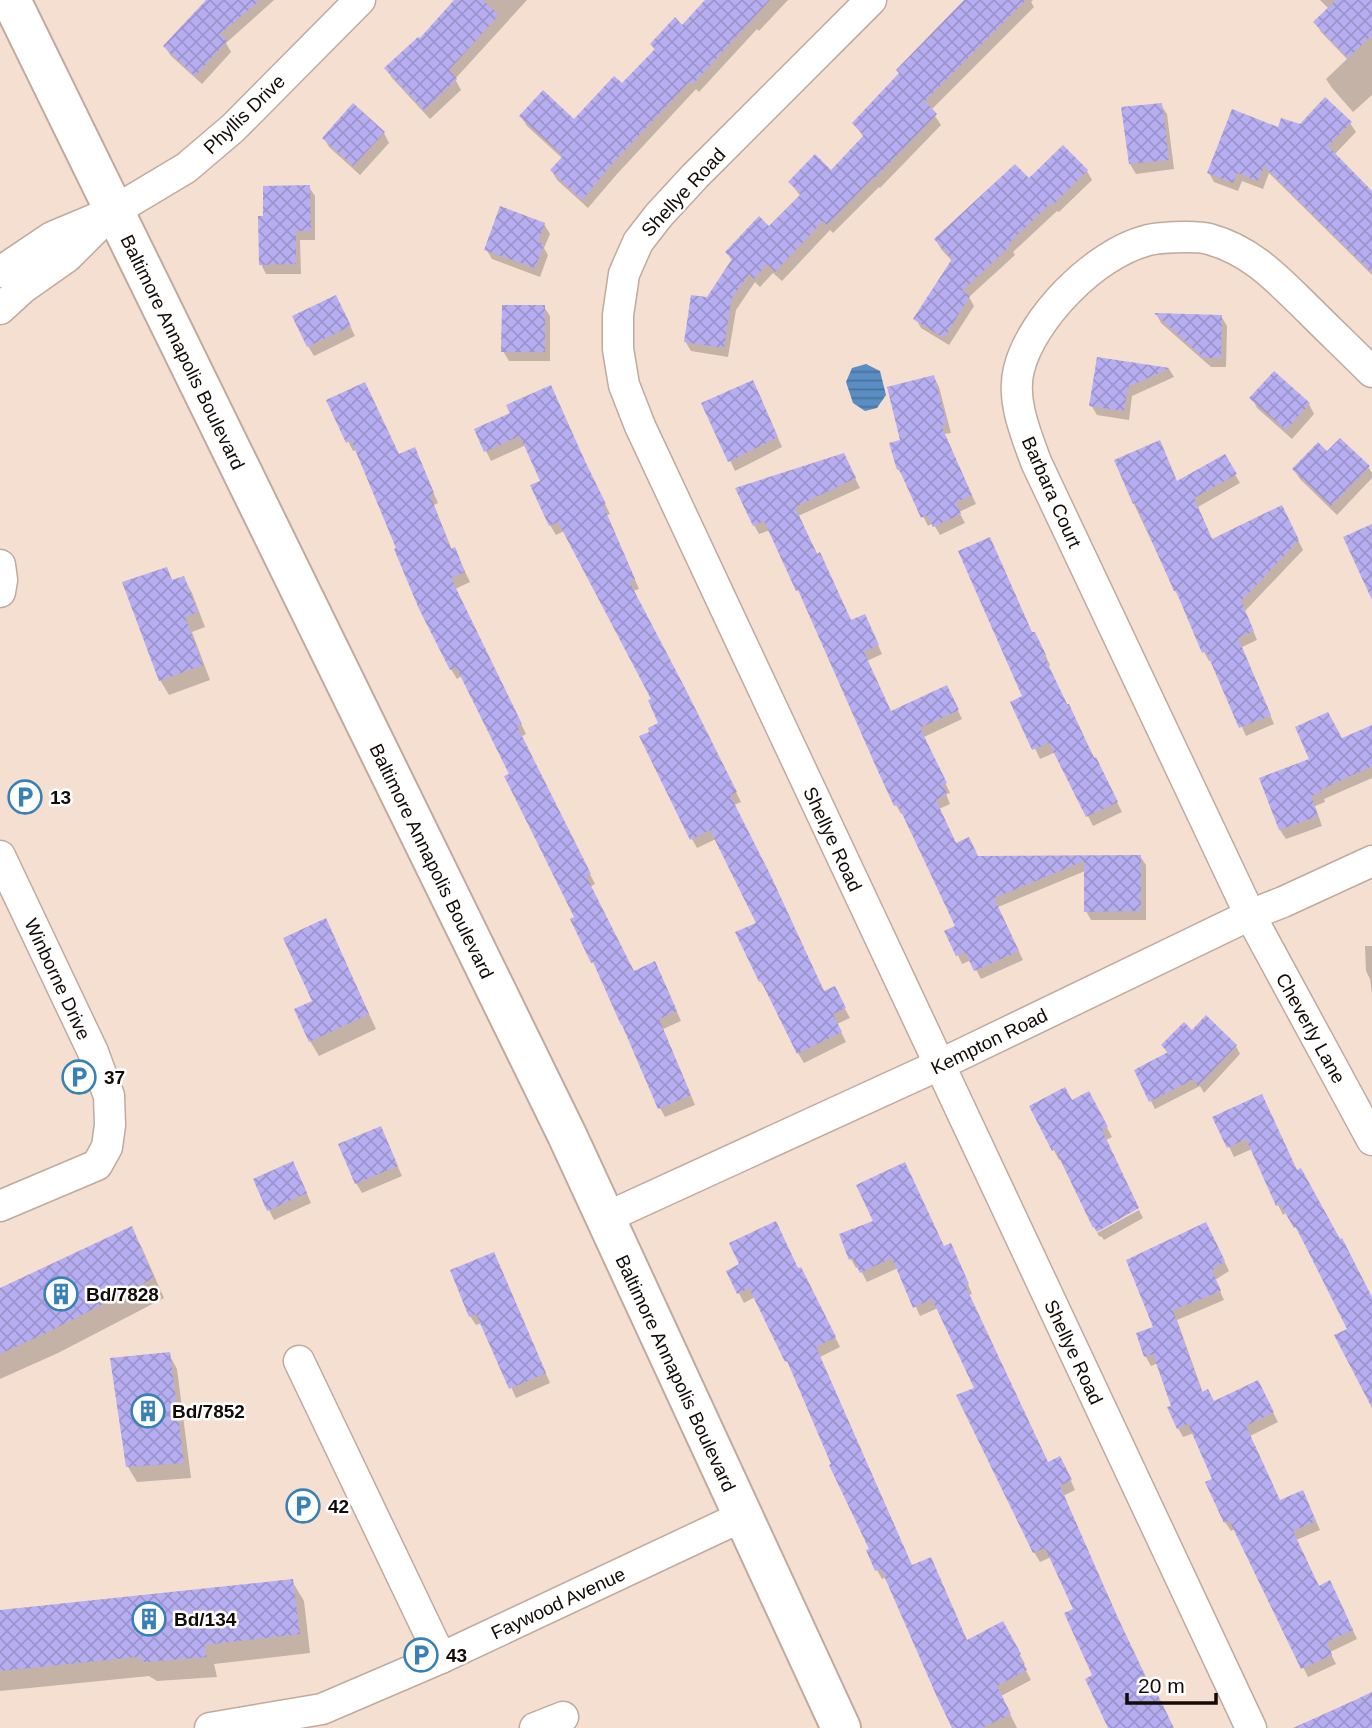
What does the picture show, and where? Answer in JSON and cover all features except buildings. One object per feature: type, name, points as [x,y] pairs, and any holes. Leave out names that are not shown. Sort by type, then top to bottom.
[{"type":"main road","name":"Baltimore Annapolis Boulevard","points":[[11,0],[567,1135],[841,1728]]},
{"type":"street","name":"Phyllis Drive","points":[[114,211],[186,168],[233,128],[360,0]]},
{"type":"street","name":"Shellye Road","points":[[871,0],[695,176],[638,242],[624,274],[618,315],[618,349],[624,385],[640,426],[1251,1728]]},
{"type":"street","points":[[0,272],[52,237],[114,211]]},
{"type":"street","points":[[0,309],[23,288],[67,257],[114,211]]},
{"type":"street","name":"Barbara Court","points":[[1250,915],[1036,462],[1022,424],[1018,371],[1028,344],[1039,325],[1059,300],[1087,273],[1117,253],[1145,241],[1177,237],[1206,238],[1233,247],[1261,264],[1372,372]]},
{"type":"street","points":[[0,565],[0,592]]},
{"type":"street","name":"Winborne Drive","points":[[0,856],[93,1052],[109,1096],[110,1125],[107,1147],[97,1165],[0,1206]]},
{"type":"street","name":"Kempton Road","points":[[605,1218],[939,1065],[1250,915],[1372,861]]},
{"type":"street","name":"Cheverly Lane","points":[[1250,915],[1372,1140]]},
{"type":"street","points":[[299,1361],[441,1657]]},
{"type":"street","name":"Faywood Avenue","points":[[211,1728],[322,1709],[441,1657],[743,1516]]},
{"type":"street","points":[[535,1728],[563,1717]]},
{"type":"water","points":[[866,364],[880,371],[886,395],[877,408],[865,411],[853,403],[846,382],[852,368]]},
{"type":"place","name":"13","points":[[25,797]]},
{"type":"place","name":"37","points":[[79,1077]]},
{"type":"place","name":"Bd/7828","points":[[61,1294]]},
{"type":"place","name":"Bd/7852","points":[[148,1411]]},
{"type":"place","name":"42","points":[[303,1506]]},
{"type":"place","name":"Bd/134","points":[[149,1619]]},
{"type":"place","name":"43","points":[[421,1655]]}]
